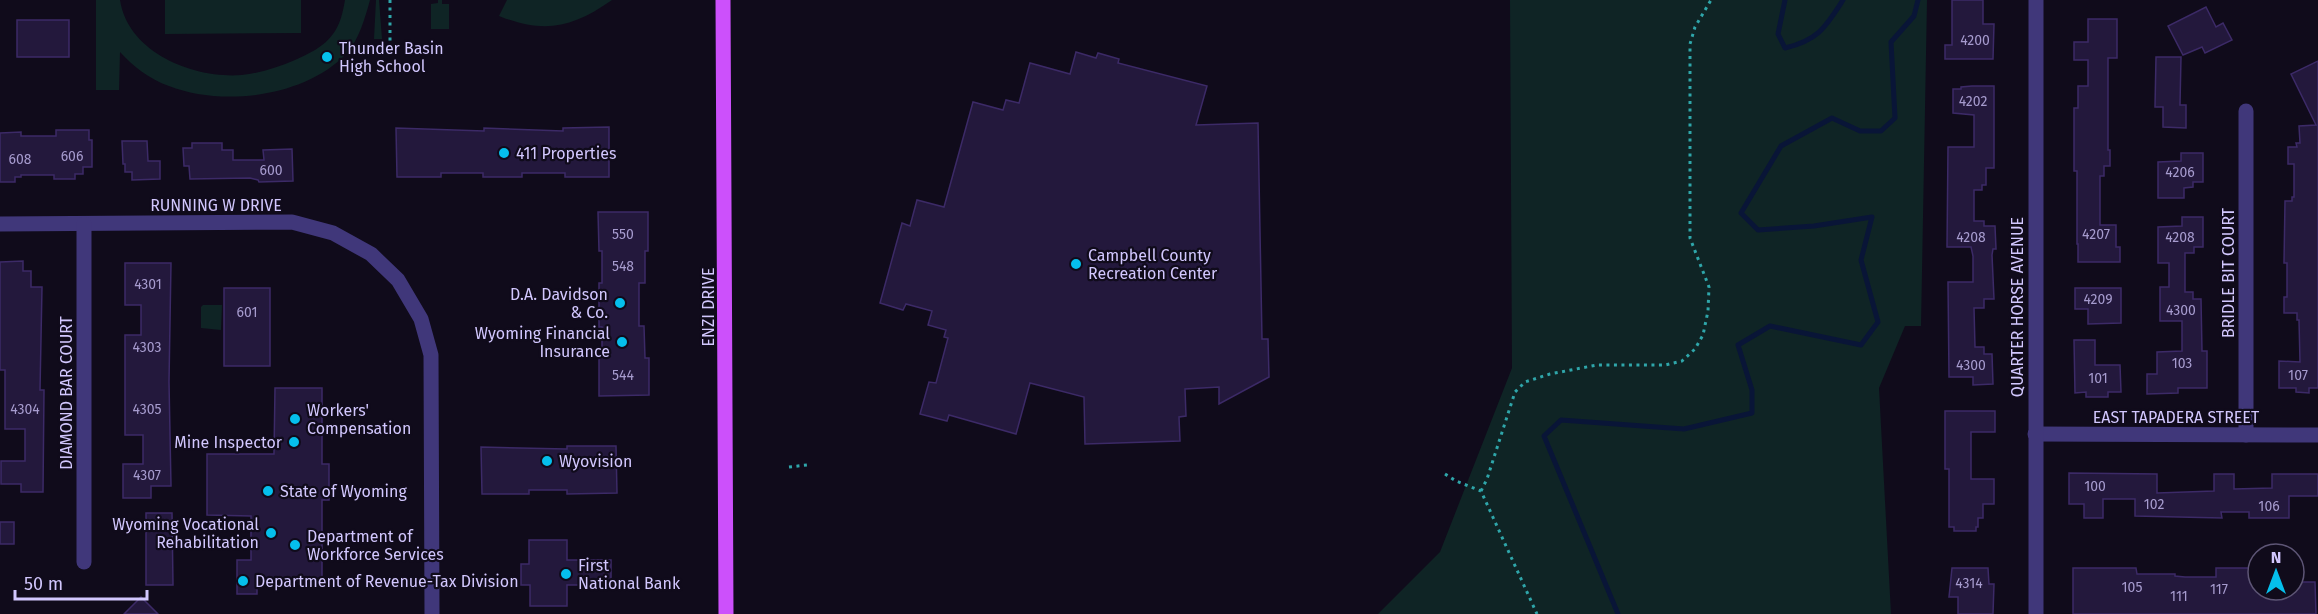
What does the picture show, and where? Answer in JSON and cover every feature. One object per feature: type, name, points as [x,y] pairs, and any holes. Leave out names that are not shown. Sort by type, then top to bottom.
[{"type":"main road","name":"ENZI DRIVE","points":[[723,0],[726,614]]},
{"type":"street","name":"QUARTER HORSE AVENUE","points":[[2036,0],[2036,614]]},
{"type":"street","name":"BRIDLE BIT COURT","points":[[2246,111],[2246,435]]},
{"type":"street","name":"RUNNING W DRIVE","points":[[0,224],[292,222],[333,233],[370,254],[398,280],[421,319],[431,355],[432,614]]},
{"type":"street","name":"DIAMOND BAR COURT","points":[[84,224],[84,562]]},
{"type":"street","name":"EAST TAPADERA STREET","points":[[2035,434],[2318,435]]},
{"type":"path","points":[[390,0],[390,55]]},
{"type":"path","points":[[1481,491],[1515,392],[1525,382],[1550,374],[1597,365],[1665,364],[1682,361],[1695,349],[1703,335],[1708,311],[1709,287],[1690,238],[1690,44],[1695,27],[1711,0]]},
{"type":"path","points":[[789,467],[807,465]]},
{"type":"path","points":[[1445,474],[1456,482],[1481,491],[1537,614]]},
{"type":"green space","points":[[96,0],[120,0],[126,19],[136,35],[149,48],[166,59],[204,72],[242,75],[282,65],[305,55],[320,46],[333,34],[338,27],[345,0],[370,0],[355,42],[346,54],[329,69],[286,89],[262,94],[213,96],[190,92],[155,80],[142,72],[120,52],[119,90],[96,90]]},
{"type":"green space","points":[[165,0],[301,0],[301,33],[165,34]]},
{"type":"green space","points":[[376,0],[379,0],[382,39],[374,39]]},
{"type":"green space","points":[[438,0],[442,0],[442,4],[449,4],[449,29],[431,29],[431,4],[438,3]]},
{"type":"green space","points":[[507,0],[612,0],[571,22],[544,26],[515,22],[499,16]]},
{"type":"green space","points":[[1510,0],[1927,0],[1921,326],[1905,326],[1879,388],[1891,614],[1378,614],[1440,552],[1512,368]]},
{"type":"green space","points":[[203,305],[222,305],[221,330],[201,328],[201,307]]},
{"type":"building","points":[[1952,0],[1983,0],[1983,24],[1994,24],[1993,59],[1945,59],[1945,45],[1952,45]]},
{"type":"building","points":[[2206,7],[2216,27],[2223,23],[2232,40],[2205,53],[2202,47],[2183,55],[2168,26]]},
{"type":"building","points":[[2088,19],[2117,19],[2117,58],[2108,58],[2110,166],[2104,166],[2104,176],[2100,176],[2100,225],[2116,225],[2116,247],[2120,247],[2120,262],[2078,262],[2074,108],[2078,108],[2078,86],[2088,86],[2088,60],[2074,60],[2074,42],[2088,42]]},
{"type":"building","points":[[17,20],[69,20],[69,57],[17,57]]},
{"type":"building","name":"Campbell County Recreation Center","points":[[1076,52],[1096,58],[1098,53],[1119,59],[1118,63],[1207,86],[1196,125],[1258,123],[1262,339],[1268,339],[1269,377],[1219,404],[1219,387],[1185,389],[1186,416],[1179,417],[1180,441],[1085,444],[1084,397],[1030,383],[1016,434],[949,415],[947,421],[920,414],[929,382],[936,383],[948,338],[944,337],[946,330],[928,325],[932,311],[906,304],[903,310],[880,303],[902,223],[910,226],[917,200],[944,207],[973,102],[1003,110],[1006,100],[1019,103],[1030,63],[1070,74]]},
{"type":"building","points":[[2156,57],[2181,57],[2180,105],[2186,105],[2186,128],[2163,127],[2163,107],[2155,107]]},
{"type":"building","points":[[2318,61],[2318,388],[2309,388],[2309,393],[2296,392],[2296,388],[2279,388],[2279,361],[2300,362],[2297,313],[2284,313],[2284,297],[2287,297],[2287,263],[2284,263],[2285,201],[2292,201],[2294,197],[2294,164],[2288,164],[2288,147],[2297,147],[2296,143],[2300,143],[2299,126],[2316,125],[2291,74]]},
{"type":"building","points":[[1994,86],[1994,168],[1986,168],[1986,185],[1982,185],[1982,190],[1974,190],[1974,221],[1984,221],[1984,226],[1995,226],[1996,249],[1993,249],[1992,255],[1994,299],[1984,299],[1984,308],[1974,308],[1975,347],[1984,347],[1984,354],[1992,354],[1993,384],[1973,385],[1973,377],[1949,377],[1948,282],[1973,282],[1973,256],[1971,247],[1947,247],[1948,147],[1974,147],[1974,115],[1953,113],[1953,89]]},
{"type":"building","points":[[609,127],[609,177],[565,177],[565,173],[522,173],[522,177],[483,177],[483,173],[441,173],[441,177],[397,177],[396,128],[563,131],[563,128]]},
{"type":"building","points":[[56,130],[89,130],[89,140],[92,140],[92,167],[83,167],[83,174],[75,174],[75,179],[54,179],[54,175],[21,175],[21,177],[15,177],[15,182],[0,182],[0,133],[21,132],[21,136],[56,136]]},
{"type":"building","points":[[122,141],[147,141],[148,161],[160,161],[160,179],[132,180],[132,172],[125,172]]},
{"type":"building","points":[[192,143],[222,143],[222,150],[233,150],[233,160],[264,160],[263,150],[292,149],[293,181],[259,182],[250,178],[190,179],[189,166],[184,166],[183,148],[192,148]]},
{"type":"building","points":[[2181,153],[2203,153],[2203,182],[2193,182],[2193,187],[2184,188],[2184,198],[2158,198],[2158,162],[2181,161]]},
{"type":"building","points":[[598,212],[648,212],[645,283],[639,283],[639,326],[644,326],[645,358],[649,358],[649,395],[599,396],[602,327],[599,327],[599,283],[602,283],[602,251],[599,251]]},
{"type":"building","points":[[2182,217],[2203,217],[2203,247],[2194,247],[2194,253],[2185,253],[2185,292],[2193,292],[2193,299],[2201,299],[2202,351],[2207,351],[2207,388],[2178,388],[2178,393],[2147,394],[2147,374],[2157,374],[2157,352],[2182,351],[2182,321],[2160,321],[2160,287],[2169,287],[2169,263],[2158,263],[2158,227],[2182,226]]},
{"type":"building","points":[[23,261],[23,271],[31,271],[31,287],[42,287],[40,390],[44,390],[43,492],[21,492],[21,484],[1,484],[1,461],[25,461],[25,429],[5,429],[5,370],[0,370],[0,262]]},
{"type":"building","points":[[125,263],[171,263],[169,382],[171,486],[151,486],[151,498],[123,498],[123,464],[143,464],[143,435],[125,435],[125,335],[141,335],[141,305],[125,305]]},
{"type":"building","points":[[224,288],[270,288],[270,366],[224,366]]},
{"type":"building","points":[[2075,288],[2121,288],[2121,323],[2088,324],[2088,309],[2075,309]]},
{"type":"building","points":[[2074,340],[2095,340],[2095,365],[2120,365],[2121,392],[2108,392],[2108,397],[2086,397],[2086,392],[2075,393]]},
{"type":"building","name":"State of Wyoming","points":[[275,388],[322,388],[322,464],[329,464],[329,500],[322,500],[322,581],[257,581],[257,594],[237,594],[237,560],[251,560],[251,516],[207,515],[207,454],[274,454]]},
{"type":"building","points":[[1945,411],[1995,411],[1995,432],[1971,432],[1971,479],[1994,479],[1994,504],[1983,504],[1983,518],[1978,518],[1976,531],[1954,531],[1954,527],[1949,527],[1949,469],[1945,469]]},
{"type":"building","points":[[567,446],[616,446],[617,493],[567,494],[567,490],[529,490],[529,494],[482,494],[481,447],[567,449]]},
{"type":"building","points":[[2069,473],[2157,474],[2157,493],[2214,491],[2214,474],[2234,474],[2234,489],[2272,488],[2272,474],[2318,474],[2318,496],[2289,496],[2289,518],[2249,518],[2249,512],[2221,512],[2222,518],[2135,516],[2135,499],[2103,499],[2103,518],[2084,518],[2084,504],[2069,504]]},
{"type":"building","points":[[146,513],[172,513],[173,585],[146,585]]},
{"type":"building","points":[[0,522],[14,522],[14,544],[0,544]]},
{"type":"building","name":"First National Bank","points":[[529,540],[567,540],[567,560],[611,560],[611,585],[567,585],[567,606],[530,606],[530,585],[521,585],[521,564],[529,564]]},
{"type":"building","points":[[1952,568],[1988,568],[1989,584],[1994,584],[1993,614],[1958,614],[1958,597],[1949,597]]},
{"type":"building","points":[[2073,568],[2136,568],[2137,574],[2216,577],[2216,568],[2246,568],[2246,602],[2306,602],[2306,582],[2315,582],[2316,614],[2073,614]]},
{"type":"building","points":[[141,597],[158,614],[124,614]]},
{"type":"waterway","points":[[1785,0],[1778,34],[1785,48],[1805,41],[1820,32],[1843,0]]},
{"type":"waterway","points":[[1618,614],[1544,436],[1561,420],[1684,429],[1752,413],[1752,390],[1738,345],[1770,326],[1861,345],[1878,322],[1861,260],[1872,217],[1814,226],[1758,230],[1741,213],[1781,146],[1832,118],[1860,131],[1881,131],[1895,118],[1891,42],[1914,16],[1918,0]]},
{"type":"place","name":"Thunder Basin High School","points":[[327,57]]},
{"type":"place","name":"411 Properties","points":[[504,153]]},
{"type":"place","name":"Campbell County Recreation Center","points":[[1076,264]]},
{"type":"place","name":"D.A. Davidson & Co.","points":[[620,303]]},
{"type":"place","name":"Wyoming Financial Insurance","points":[[622,342]]},
{"type":"place","name":"Workers' Compensation","points":[[295,419]]},
{"type":"place","name":"Mine Inspector","points":[[294,442]]},
{"type":"place","name":"Wyovision","points":[[547,461]]},
{"type":"place","name":"State of Wyoming","points":[[268,491]]},
{"type":"place","name":"Wyoming Vocational Rehabilitation","points":[[271,533]]},
{"type":"place","name":"Department of Workforce Services","points":[[295,545]]},
{"type":"place","name":"First National Bank","points":[[566,574]]},
{"type":"place","name":"Department of Revenue-Tax Division","points":[[243,581]]}]
